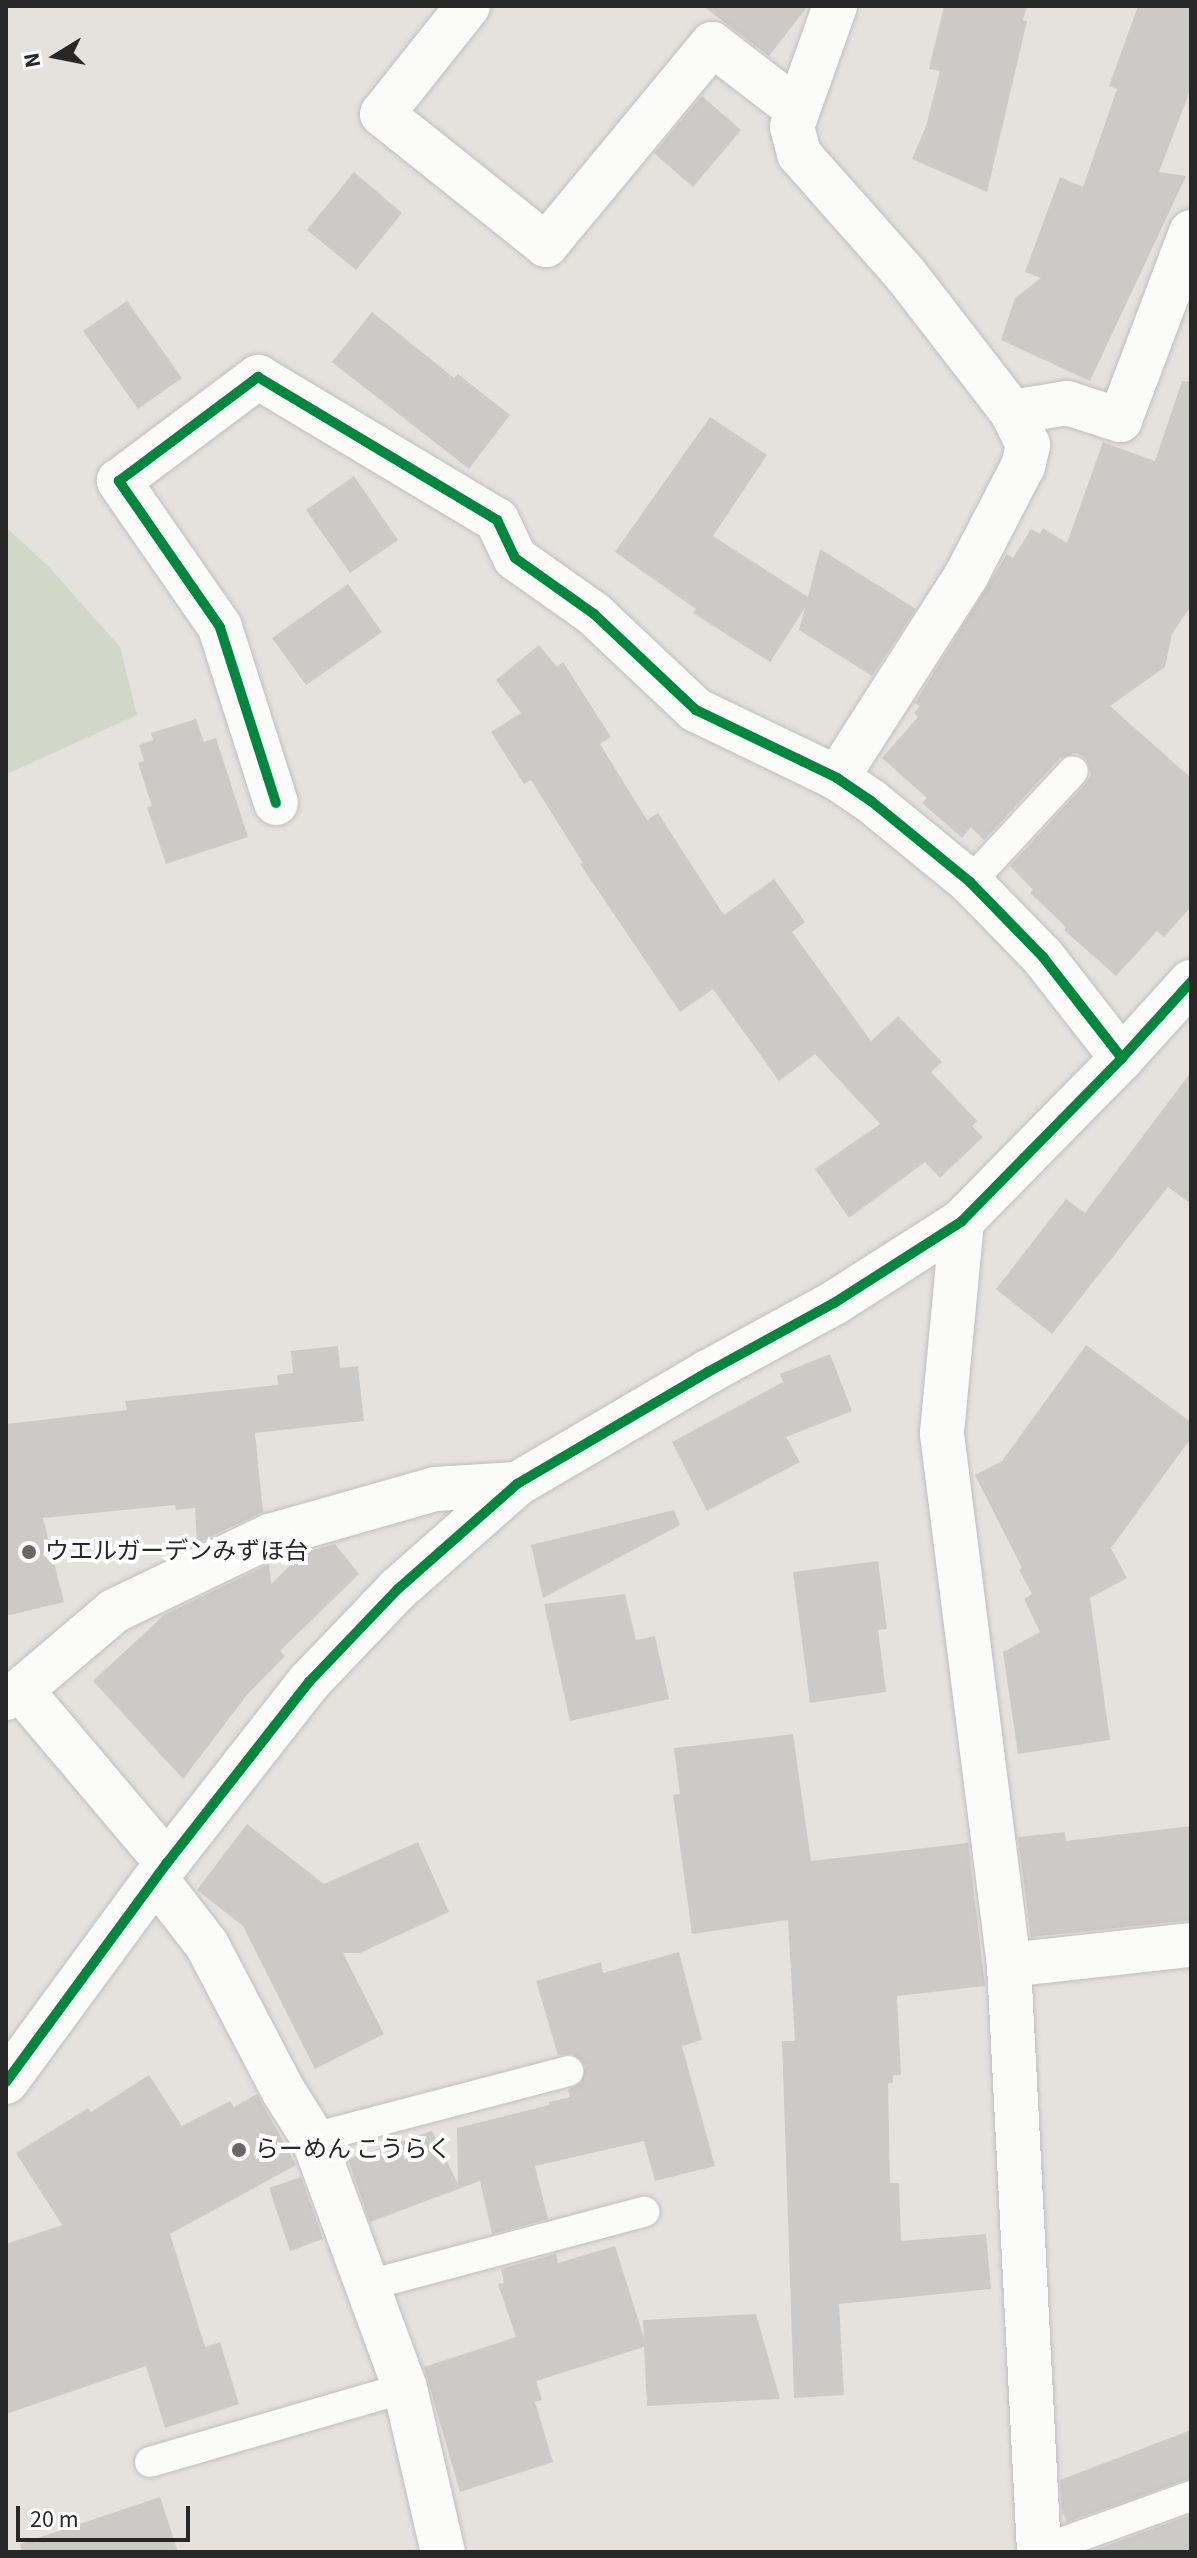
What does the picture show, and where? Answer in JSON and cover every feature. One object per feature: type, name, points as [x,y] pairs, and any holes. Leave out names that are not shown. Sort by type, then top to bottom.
[{"type":"street","points":[[468,6],[382,114],[546,245],[712,44],[798,110]]},
{"type":"street","points":[[835,6],[792,127],[799,154],[906,275],[1012,412],[1028,445],[1023,466],[966,576],[837,778]]},
{"type":"street","points":[[1012,412],[1067,403],[1120,420],[1191,232]]},
{"type":"street","points":[[276,803],[220,627],[119,481],[258,377],[497,520],[515,558],[594,614],[696,710],[837,778],[871,801],[970,882],[1043,957],[1122,1058]]},
{"type":"street","points":[[6,2082],[162,1871],[309,1682],[398,1589],[517,1484],[834,1303],[962,1221],[1122,1058],[1191,982]]},
{"type":"street","points":[[962,1221],[942,1434],[1009,1965],[1039,2551]]},
{"type":"street","points":[[443,2552],[405,2388],[313,2138],[284,2092],[207,1945],[162,1871],[14,1694],[114,1611],[270,1536],[435,1489],[517,1484]]},
{"type":"street","points":[[1009,1965],[1191,1945]]},
{"type":"lane","points":[[970,882],[1073,771]]},
{"type":"lane","points":[[313,2138],[568,2071]]},
{"type":"lane","points":[[369,2285],[644,2212]]},
{"type":"lane","points":[[150,2462],[405,2388]]},
{"type":"lane","points":[[1039,2551],[1191,2496]]},
{"type":"green space","points":[[6,527],[51,569],[120,647],[137,715],[7,774]]},
{"type":"building","points":[[703,6],[808,6],[769,56]]},
{"type":"building","points":[[944,6],[1027,6],[1023,20],[1027,21],[987,192],[912,159],[926,126],[940,71],[929,69]]},
{"type":"building","points":[[1138,6],[1191,6],[1191,88],[1159,172],[1186,176],[1090,381],[1001,340],[1015,298],[1041,278],[1025,272],[1060,177],[1083,187],[1117,89],[1109,86]]},
{"type":"building","points":[[702,96],[741,130],[693,187],[654,153]]},
{"type":"building","points":[[354,172],[402,213],[356,270],[307,230]]},
{"type":"building","points":[[127,301],[182,378],[138,409],[83,331]]},
{"type":"building","points":[[372,312],[454,378],[458,374],[510,415],[469,469],[332,362]]},
{"type":"building","points":[[1182,381],[1191,382],[1191,606],[1172,634],[1165,667],[1110,706],[1191,778],[1191,907],[1164,937],[1157,931],[1116,976],[1064,930],[1066,927],[1030,893],[1033,890],[1010,866],[1086,783],[1091,774],[1086,758],[1076,753],[1060,758],[984,840],[971,827],[962,838],[922,803],[927,798],[882,758],[918,717],[914,713],[920,706],[915,703],[1007,554],[1013,558],[1031,529],[1040,534],[1043,528],[1067,543],[1103,442],[1155,461]]},
{"type":"building","points":[[710,417],[767,455],[713,536],[808,597],[820,549],[916,609],[872,676],[799,630],[805,608],[770,662],[693,613],[696,609],[615,552]]},
{"type":"building","points":[[354,476],[398,540],[350,573],[306,510]]},
{"type":"building","points":[[348,584],[382,632],[306,685],[272,638]]},
{"type":"building","points":[[539,645],[557,667],[563,662],[611,737],[600,744],[647,820],[658,813],[724,915],[774,879],[805,922],[792,932],[871,1041],[898,1016],[942,1062],[931,1072],[977,1121],[972,1126],[983,1137],[940,1178],[925,1162],[849,1218],[815,1169],[880,1124],[815,1054],[779,1081],[713,989],[680,1012],[580,864],[583,863],[531,780],[524,784],[491,732],[521,713],[496,680]]},
{"type":"building","points":[[196,719],[204,742],[216,738],[248,837],[166,864],[147,807],[152,806],[138,763],[144,761],[139,745],[153,740],[151,733]]},
{"type":"building","points":[[1191,1072],[1191,1204],[1168,1187],[1052,1334],[996,1289],[1066,1199],[1085,1213]]},
{"type":"building","points":[[1086,1345],[1191,1422],[1191,1438],[1111,1548],[1127,1578],[1090,1598],[1110,1740],[1018,1754],[1003,1652],[1040,1632],[1024,1599],[1032,1594],[1019,1570],[1022,1568],[975,1475],[1002,1461]]},
{"type":"building","points":[[338,1346],[340,1368],[358,1366],[364,1421],[255,1433],[263,1512],[197,1543],[195,1508],[176,1510],[175,1505],[43,1518],[64,1602],[6,1616],[6,1424],[127,1410],[125,1401],[278,1385],[277,1375],[293,1373],[291,1351]]},
{"type":"building","points":[[830,1354],[852,1411],[786,1437],[800,1462],[707,1511],[672,1442],[783,1382],[780,1374]]},
{"type":"building","points":[[674,1510],[680,1525],[543,1598],[531,1545]]},
{"type":"building","points":[[335,1544],[359,1574],[280,1651],[285,1656],[246,1696],[183,1779],[93,1681],[164,1615],[269,1564],[271,1584],[303,1553]]},
{"type":"building","points":[[878,1561],[887,1629],[878,1630],[886,1692],[810,1703],[793,1572]]},
{"type":"building","points":[[625,1594],[636,1640],[655,1636],[669,1699],[570,1721],[544,1604]]},
{"type":"building","points":[[793,1734],[811,1861],[968,1843],[985,1986],[897,1996],[901,2075],[893,2075],[893,2083],[888,2083],[890,2183],[899,2183],[901,2241],[986,2234],[991,2289],[839,2304],[844,2395],[794,2398],[782,2041],[795,2041],[788,1920],[692,1934],[673,1795],[680,1794],[674,1748]]},
{"type":"building","points":[[247,1824],[324,1884],[418,1842],[449,1912],[360,1953],[343,1953],[384,2034],[315,2069],[243,1926],[197,1890]]},
{"type":"building","points":[[1191,1826],[1191,1920],[1031,1937],[1018,1837],[1065,1832],[1066,1841]]},
{"type":"building","points":[[679,1952],[702,2040],[682,2046],[715,2166],[655,2181],[644,2141],[535,2166],[548,2219],[492,2234],[480,2181],[370,2222],[348,2159],[432,2131],[458,2184],[457,2128],[549,2105],[549,2102],[570,2097],[568,2090],[581,2083],[585,2066],[573,2054],[558,2055],[536,1981],[601,1962],[603,1973]]},
{"type":"building","points":[[149,2075],[182,2126],[230,2101],[234,2107],[257,2094],[296,2165],[170,2234],[205,2347],[220,2342],[239,2404],[165,2428],[146,2366],[6,2414],[6,2244],[62,2225],[16,2153],[88,2108],[91,2112]]},
{"type":"building","points":[[301,2177],[323,2239],[290,2251],[269,2188]]},
{"type":"building","points":[[615,2246],[644,2338],[643,2320],[756,2314],[780,2399],[647,2406],[644,2347],[536,2381],[542,2400],[535,2402],[553,2462],[460,2492],[424,2367],[516,2337],[498,2284],[504,2283],[501,2269],[556,2254],[558,2263]]},
{"type":"building","points":[[1191,2430],[1191,2478],[1067,2522],[1062,2510],[1060,2480]]},
{"type":"building","points":[[160,2497],[178,2552],[21,2552],[20,2544]]},
{"type":"building","points":[[1191,2515],[1191,2552],[1089,2552]]},
{"type":"cycle path","points":[[276,803],[220,627],[119,481],[258,377],[497,520],[515,558],[594,614],[696,710],[837,778],[871,801],[970,882],[1043,957],[1122,1058]]},
{"type":"cycle path","points":[[6,2082],[167,1863],[309,1682],[398,1589],[517,1484],[708,1372],[834,1303],[962,1221],[1122,1058],[1191,982]]},
{"type":"place","name":"ウエルガーデンみずほ台","points":[[29,1552]]},
{"type":"place","name":"らーめん こうらく","points":[[239,2150]]}]
